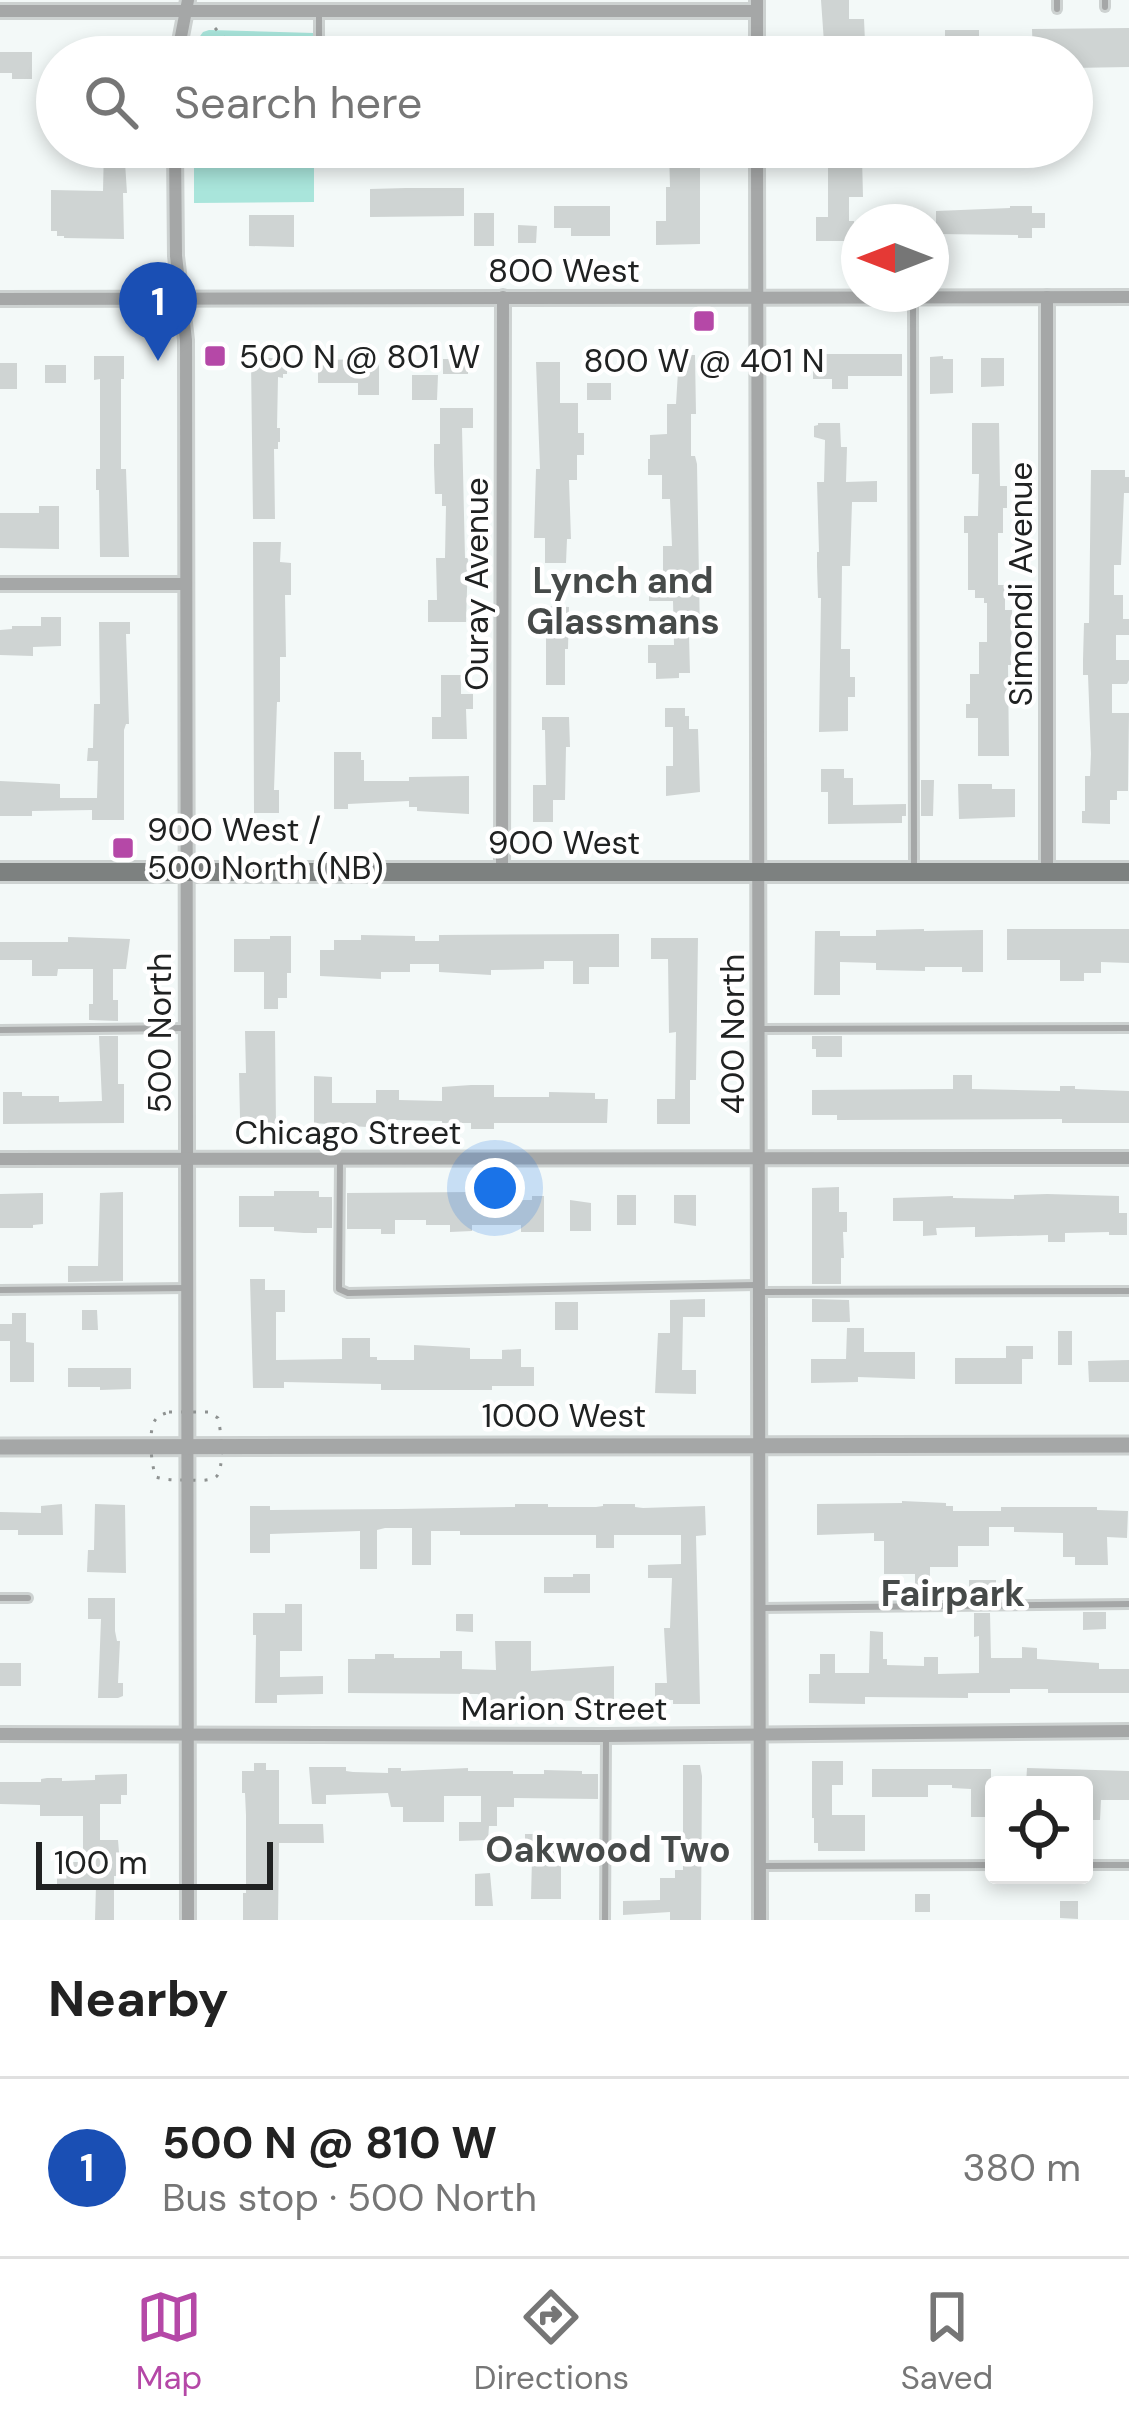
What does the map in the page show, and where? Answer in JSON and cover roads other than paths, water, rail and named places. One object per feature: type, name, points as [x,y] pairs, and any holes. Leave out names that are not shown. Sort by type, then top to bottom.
[{"type":"main road","name":"900 West","points":[[0,872],[1129,872]]},
{"type":"street","points":[[0,11],[35,5],[319,11],[757,6]]},
{"type":"street","points":[[181,36],[187,6]]},
{"type":"street","name":"500 North","points":[[176,168],[176,256],[186,340],[188,1920]]},
{"type":"street","name":"400 North","points":[[758,168],[760,1920]]},
{"type":"street","name":"Ouray Avenue","points":[[502,872],[503,297]]},
{"type":"street","name":"800 West","points":[[0,298],[841,297]]},
{"type":"street","name":"800 West","points":[[949,297],[1129,297]]},
{"type":"street","name":"Simondi Avenue","points":[[1047,297],[1047,872]]},
{"type":"street","points":[[0,584],[186,584]]},
{"type":"street","name":"Chicago Street","points":[[0,1159],[1129,1159]]},
{"type":"street","name":"1000 West","points":[[0,1447],[1129,1445]]},
{"type":"street","name":"Marion Street","points":[[0,1733],[606,1736],[1129,1731]]},
{"type":"lane","points":[[319,11],[319,36]]},
{"type":"lane","points":[[913,312],[914,872]]},
{"type":"lane","points":[[0,1030],[186,1028]]},
{"type":"lane","points":[[759,1029],[1129,1028]]},
{"type":"lane","points":[[340,1159],[339,1289],[348,1293],[1129,1291]]},
{"type":"lane","points":[[0,1290],[187,1288]]},
{"type":"lane","points":[[0,1598],[28,1598]]},
{"type":"lane","points":[[760,1608],[1129,1604]]},
{"type":"lane","points":[[604,1920],[606,1736]]},
{"type":"lane","points":[[760,1866],[985,1865]]},
{"type":"lane","points":[[1093,1865],[1129,1865]]},
{"type":"place","name":"800 W @ 401 N","points":[[704,321]]},
{"type":"place","name":"500 N @ 801 W","points":[[215,356]]},
{"type":"place","name":"500 N @ 810 W","points":[[158,361]]},
{"type":"place","name":"900 West / 500 North (NB)","points":[[123,848]]},
{"type":"district","name":"Lynch and Glassmans","points":[[623,600]]},
{"type":"district","name":"Fairpark","points":[[953,1593]]},
{"type":"district","name":"Oakwood Two","points":[[608,1849]]}]
